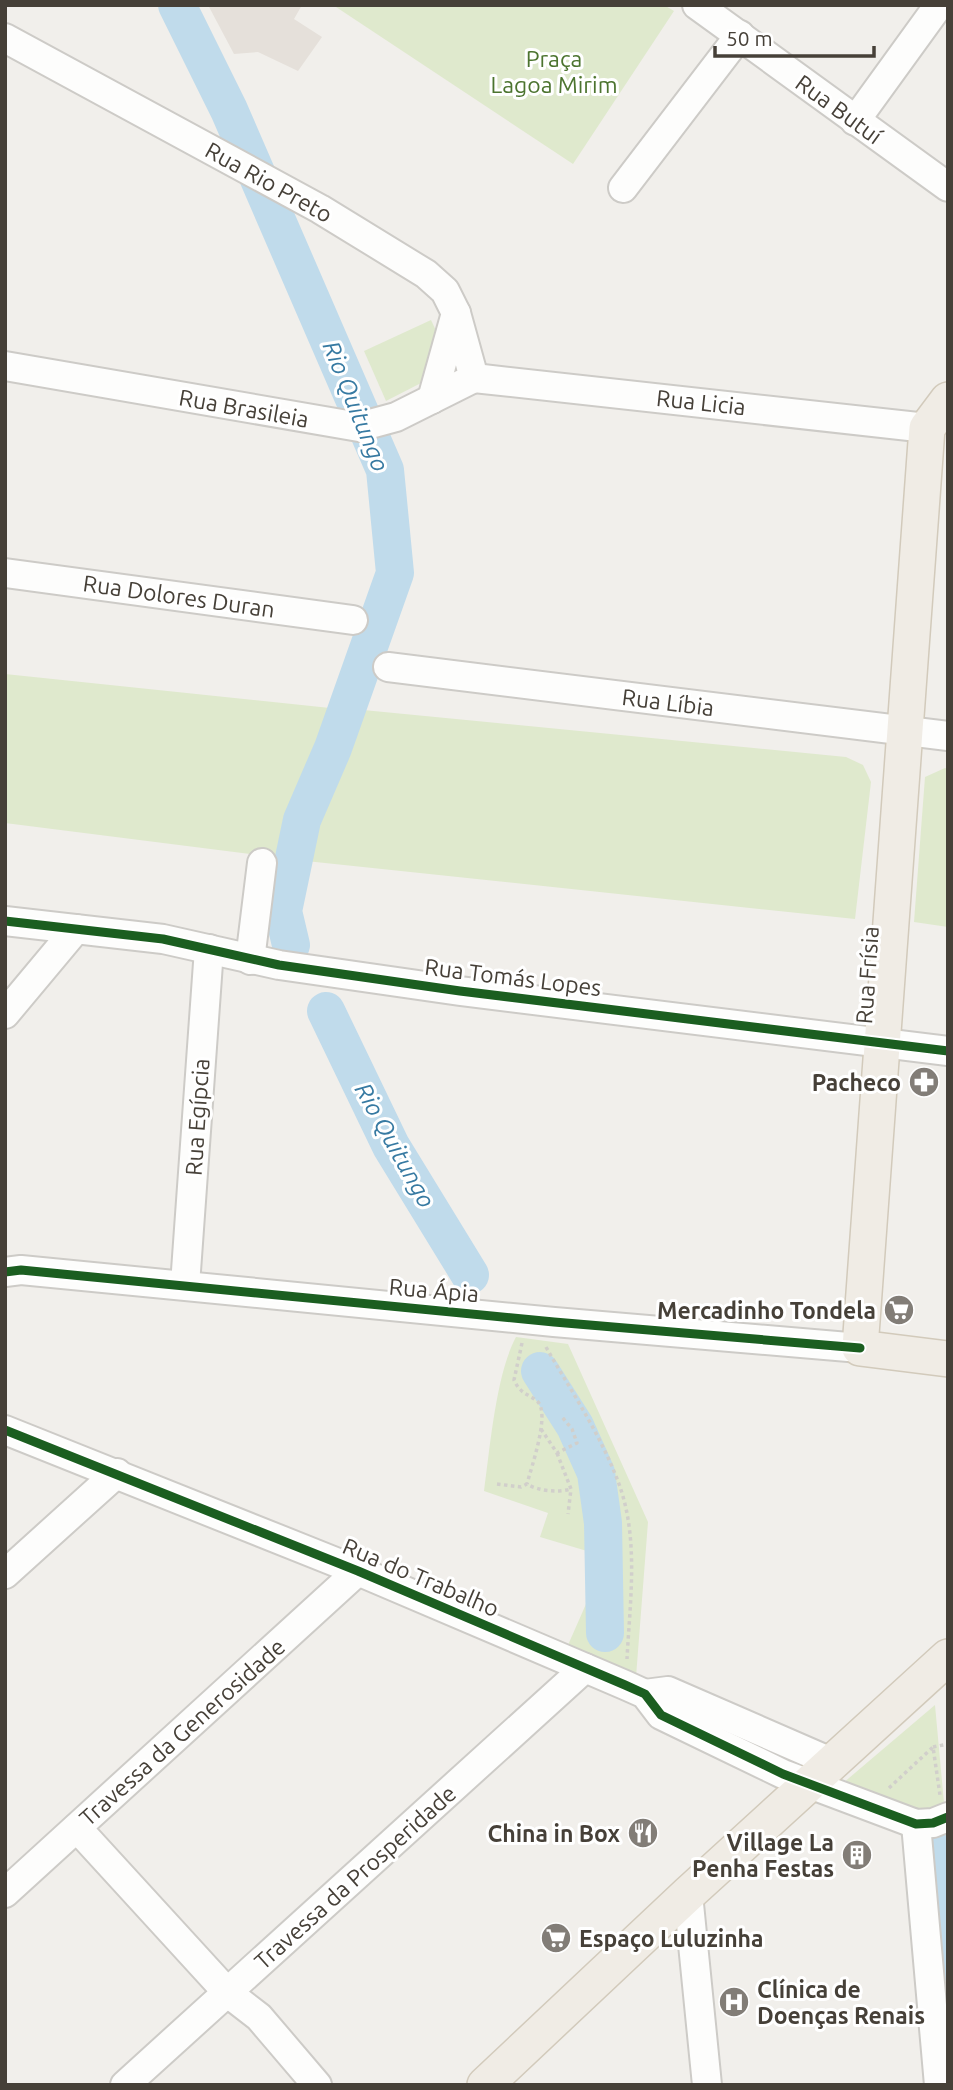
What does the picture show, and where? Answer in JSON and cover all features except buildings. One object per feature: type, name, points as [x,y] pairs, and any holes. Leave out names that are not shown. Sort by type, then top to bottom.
[{"type":"main road","points":[[927,428],[948,400]]},
{"type":"main road","name":"Rua Frísia","points":[[860,1348],[927,428]]},
{"type":"main road","name":"Rua Ápia","points":[[860,1348],[948,1359]]},
{"type":"main road","points":[[485,2085],[820,1772],[947,1663]]},
{"type":"street","name":"Rua Butuí","points":[[697,5],[948,187]]},
{"type":"street","points":[[855,121],[939,5]]},
{"type":"street","points":[[623,188],[740,35]]},
{"type":"street","name":"Rua Rio Preto","points":[[5,38],[320,209],[426,274],[444,291],[456,313],[474,378]]},
{"type":"street","points":[[432,399],[456,313]]},
{"type":"street","name":"Rua Brasileia","points":[[5,366],[359,428],[396,417],[474,378]]},
{"type":"street","name":"Rua Licia","points":[[474,378],[927,428]]},
{"type":"street","name":"Rua Dolores Duran","points":[[5,573],[354,620]]},
{"type":"street","name":"Rua Líbia","points":[[388,667],[948,736]]},
{"type":"street","points":[[250,960],[262,863]]},
{"type":"street","name":"Rua Tomás Lopes","points":[[5,921],[163,939],[250,960],[460,991],[948,1051]]},
{"type":"street","points":[[5,1014],[76,929]]},
{"type":"street","name":"Rua Egípcia","points":[[185,1285],[209,950]]},
{"type":"street","name":"Rua Ápia","points":[[5,1272],[21,1270],[860,1348]]},
{"type":"street","name":"Rua do Trabalho","points":[[5,1430],[358,1571],[635,1690],[668,1691],[916,1824]]},
{"type":"street","points":[[5,1574],[117,1473]]},
{"type":"street","name":"Travessa da Generosidade","points":[[5,1893],[358,1571]]},
{"type":"street","name":"Travessa da Prosperidade","points":[[125,2085],[585,1668]]},
{"type":"street","points":[[939,2085],[916,1824],[933,1824],[944,1809]]},
{"type":"street","points":[[77,1828],[228,1993],[259,2017],[317,2085]]},
{"type":"street","points":[[688,1894],[707,2085]]},
{"type":"path","points":[[497,1484],[521,1487],[527,1484],[541,1429],[542,1409],[538,1403],[520,1391],[514,1380],[526,1324],[530,1318],[595,1432],[619,1485],[628,1523],[635,1690]]},
{"type":"path","points":[[557,1453],[577,1443],[572,1429],[562,1417]]},
{"type":"path","points":[[541,1429],[557,1453],[571,1489],[568,1514]]},
{"type":"path","points":[[527,1484],[533,1488],[562,1492],[571,1489]]},
{"type":"path","points":[[883,1794],[933,1747],[948,1744]]},
{"type":"path","points":[[933,1747],[944,1809]]},
{"type":"shaded area","points":[[208,5],[302,5],[294,19],[322,37],[298,71],[258,52],[234,54]]},
{"type":"green space","name":"Praça Lagoa Mirim","points":[[333,5],[664,5],[674,11],[573,164]]},
{"type":"green space","points":[[431,320],[439,337],[423,382],[386,401],[364,351]]},
{"type":"green space","points":[[5,674],[330,708],[292,805],[282,858],[5,823]]},
{"type":"green space","points":[[353,709],[846,757],[863,765],[871,782],[855,919],[306,861]]},
{"type":"green space","points":[[948,769],[948,927],[914,922],[925,777]]},
{"type":"green space","points":[[516,1337],[568,1344],[648,1522],[636,1677],[568,1645],[597,1579],[597,1554],[540,1537],[548,1513],[484,1491],[491,1433],[503,1371]]},
{"type":"green space","points":[[935,1705],[944,1803],[938,1811],[928,1813],[842,1784]]},
{"type":"waterway","name":"Rio Quitungo","points":[[177,5],[229,110],[385,470],[395,573],[333,748],[302,820],[283,911],[291,945]]},
{"type":"waterway","name":"Rio Quitungo","points":[[326,1011],[391,1146],[470,1275]]},
{"type":"waterway","name":"Rio Quitungo","points":[[540,1371],[575,1426],[596,1473],[603,1523],[605,1633]]},
{"type":"waterway","name":"Rio Quitungo","points":[[938,1842],[948,1962]]},
{"type":"cycle path","points":[[5,921],[163,939],[279,965],[460,991],[948,1051]]},
{"type":"cycle path","points":[[5,1272],[21,1270],[554,1322],[860,1348]]},
{"type":"cycle path","points":[[5,1430],[358,1571],[625,1685],[645,1694],[661,1715],[783,1774],[916,1824],[933,1823],[948,1817]]},
{"type":"place","name":"Pacheco","points":[[924,1082]]},
{"type":"place","name":"Mercadinho Tondela","points":[[899,1310]]},
{"type":"place","name":"China in Box","points":[[643,1833]]},
{"type":"place","name":"Village La Penha Festas","points":[[857,1855]]},
{"type":"place","name":"Espaço Luluzinha","points":[[556,1938]]},
{"type":"place","name":"Clínica de Doenças Renais","points":[[734,2002]]}]
